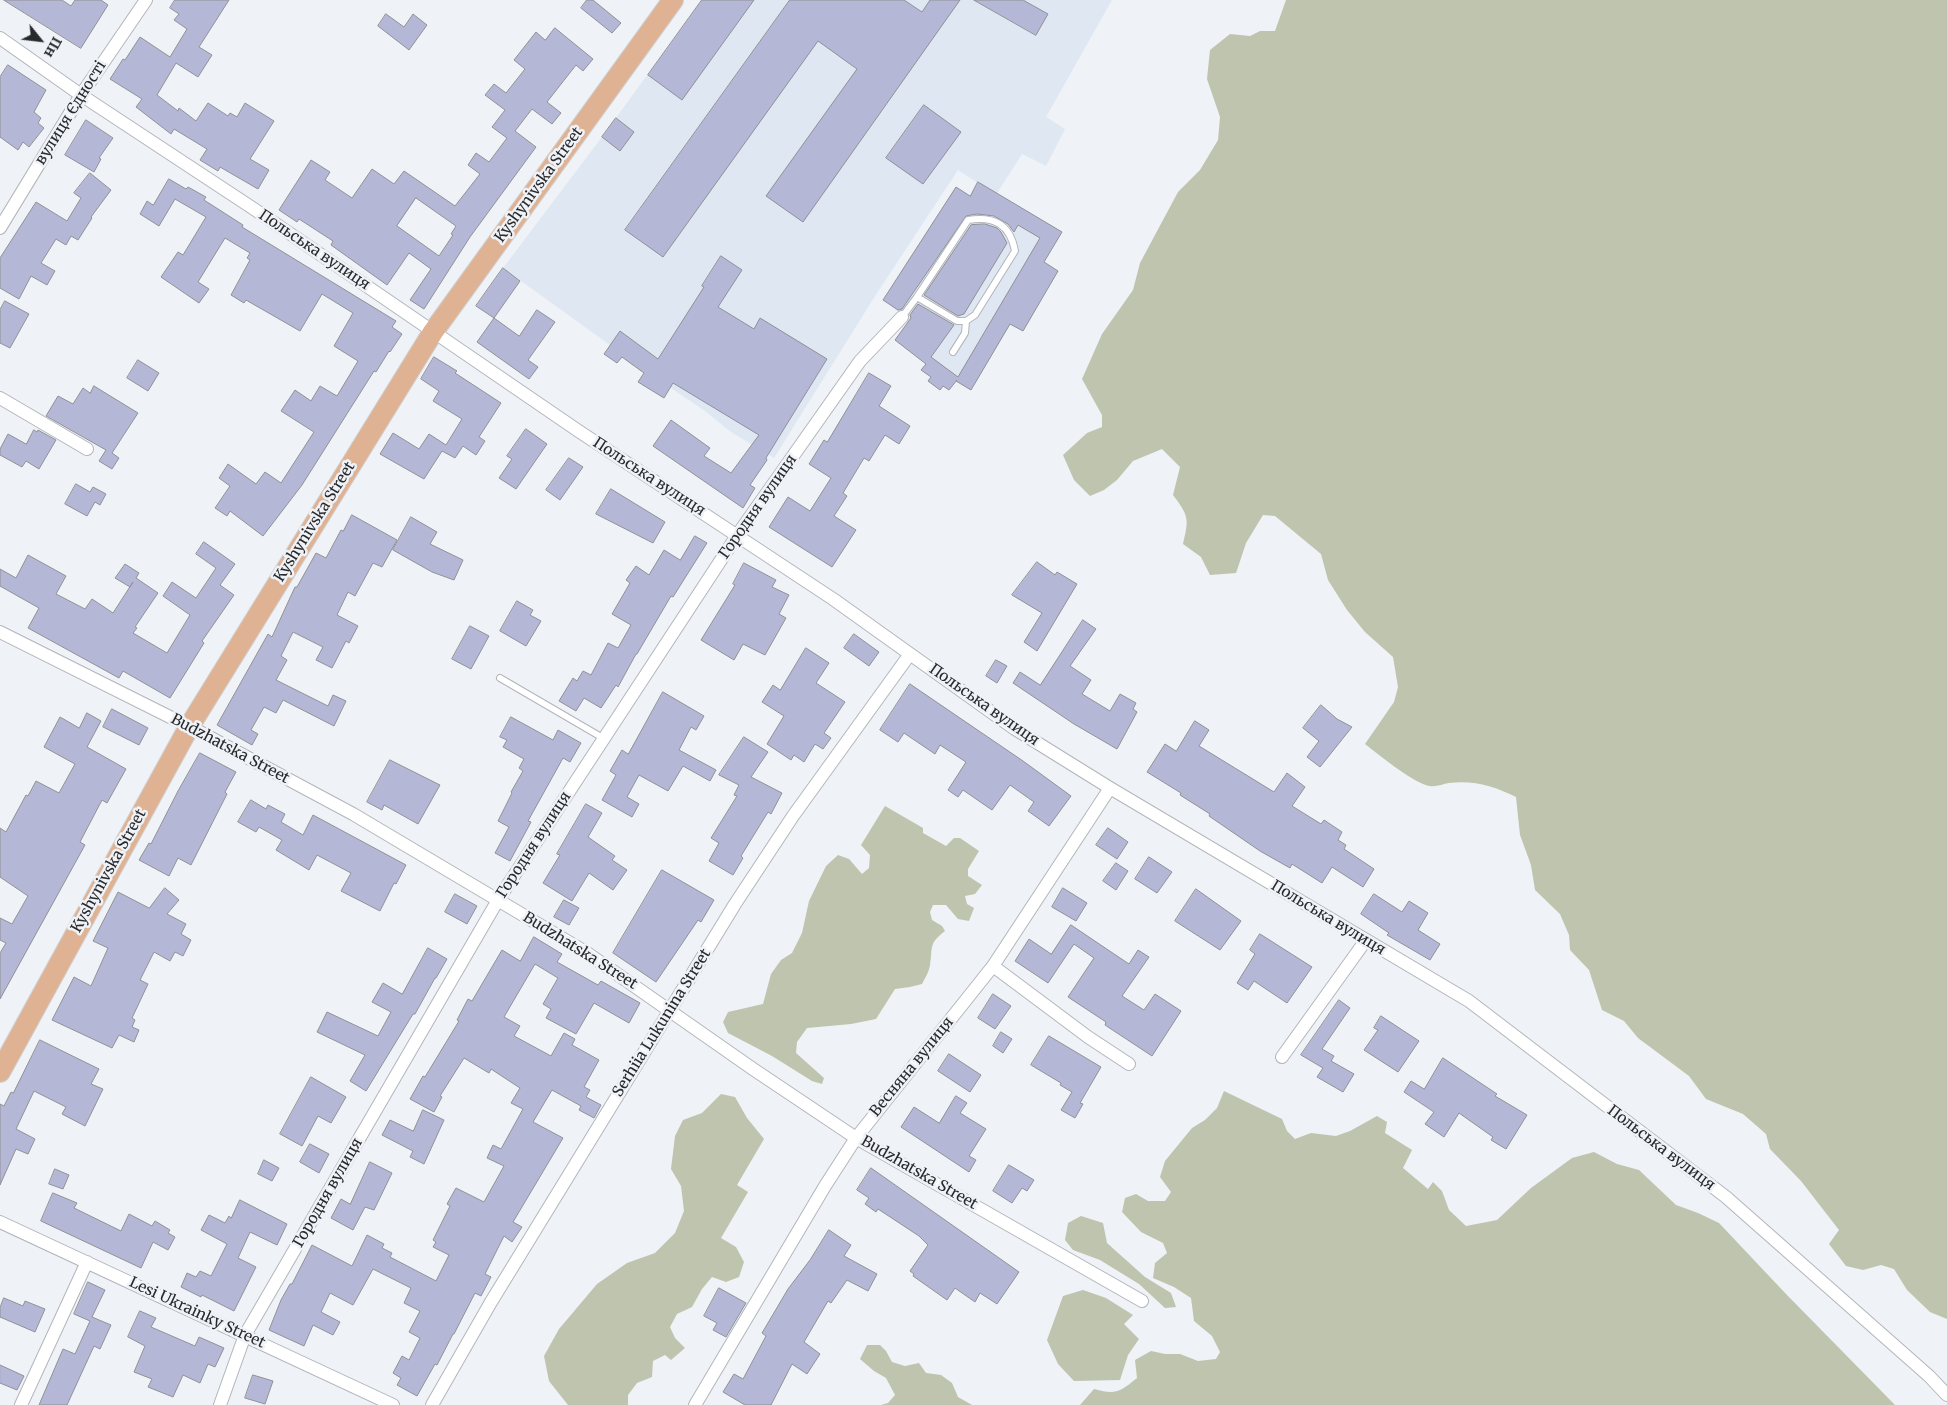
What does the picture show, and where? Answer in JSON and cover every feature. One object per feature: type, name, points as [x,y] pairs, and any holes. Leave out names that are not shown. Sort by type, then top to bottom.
[{"type":"main road","name":"Kyshynivska Street","points":[[0,1072],[190,726],[433,332],[673,0]]},
{"type":"street","name":"вулиця Єдності","points":[[0,228],[81,95],[146,0]]},
{"type":"street","name":"Польська вулиця","points":[[0,38],[81,95],[254,209],[580,432],[738,534],[1015,729],[1110,788],[1469,1001],[1726,1198],[1929,1376],[1947,1395]]},
{"type":"street","name":"Городня вулиця","points":[[220,1405],[245,1335],[498,900],[738,534],[860,361],[902,317]]},
{"type":"street","points":[[0,398],[87,449]]},
{"type":"street","name":"Budzhatska Street","points":[[0,632],[190,726],[354,814],[587,952],[753,1069],[856,1138],[1142,1301]]},
{"type":"street","name":"Serhiia Lukunina Street","points":[[432,1405],[496,1294],[735,904],[793,816],[910,654]]},
{"type":"street","name":"Весняна вулиця","points":[[695,1405],[825,1186],[856,1138],[993,966],[1110,788]]},
{"type":"street","points":[[1282,1057],[1366,940]]},
{"type":"street","points":[[993,966],[1088,1037],[1129,1064]]},
{"type":"street","name":"Lesi Ukrainky Street","points":[[0,1222],[393,1405]]},
{"type":"street","points":[[21,1405],[87,1262]]},
{"type":"lane","points":[[902,317],[968,220],[982,218],[999,223],[1013,238],[1015,251],[975,316],[966,321],[957,321],[917,297]]},
{"type":"lane","points":[[953,352],[965,332],[966,321]]},
{"type":"lane","points":[[500,678],[603,738]]},
{"type":"shaded area","points":[[702,0],[1112,0],[1046,117],[1065,129],[1046,166],[1022,154],[997,193],[1062,232],[1044,262],[1058,271],[1023,331],[1010,324],[971,390],[956,381],[949,390],[944,386],[940,390],[928,381],[931,377],[921,370],[926,363],[895,340],[909,320],[883,300],[956,187],[970,196],[978,183],[958,170],[875,296],[774,458],[731,432],[705,411],[635,364],[633,366],[622,357],[617,363],[604,354],[610,345],[503,268]]},
{"type":"green space","points":[[1286,0],[1947,0],[1947,1319],[1930,1312],[1907,1290],[1894,1269],[1881,1265],[1863,1270],[1846,1266],[1829,1244],[1839,1230],[1801,1181],[1770,1149],[1766,1134],[1743,1114],[1706,1099],[1689,1076],[1638,1038],[1624,1021],[1602,1010],[1589,970],[1570,950],[1569,935],[1560,914],[1535,890],[1531,865],[1520,835],[1516,797],[1492,787],[1475,783],[1458,782],[1437,786],[1424,784],[1397,768],[1365,744],[1394,702],[1398,687],[1393,657],[1365,632],[1347,610],[1328,580],[1321,554],[1275,516],[1263,515],[1246,543],[1236,573],[1210,575],[1201,557],[1183,544],[1187,523],[1185,513],[1173,495],[1180,467],[1162,449],[1133,461],[1117,480],[1104,490],[1090,496],[1074,480],[1063,455],[1087,433],[1102,427],[1102,415],[1082,379],[1102,334],[1133,290],[1140,263],[1178,192],[1200,170],[1218,140],[1220,117],[1207,79],[1210,50],[1230,34],[1250,36],[1260,31],[1275,31]]},
{"type":"green space","points":[[885,806],[923,828],[923,833],[946,846],[954,838],[960,838],[979,851],[968,869],[968,876],[982,885],[975,894],[965,896],[967,904],[974,908],[969,921],[958,919],[946,905],[933,905],[930,912],[932,920],[942,926],[945,931],[934,943],[927,975],[922,984],[895,989],[876,1019],[851,1024],[807,1028],[797,1042],[796,1053],[824,1078],[822,1084],[812,1081],[772,1056],[728,1033],[723,1022],[728,1012],[763,1004],[771,974],[781,960],[792,953],[802,933],[809,901],[826,866],[838,855],[849,859],[862,874],[869,868],[870,855],[861,845]]},
{"type":"green space","points":[[1224,1091],[1282,1119],[1287,1131],[1295,1139],[1311,1133],[1336,1136],[1350,1131],[1377,1116],[1387,1122],[1385,1133],[1412,1150],[1403,1168],[1428,1189],[1433,1182],[1442,1191],[1449,1210],[1466,1226],[1497,1220],[1531,1188],[1572,1158],[1594,1152],[1617,1164],[1639,1170],[1676,1205],[1719,1223],[1895,1405],[1080,1405],[1094,1389],[1113,1392],[1131,1383],[1137,1378],[1135,1360],[1151,1351],[1165,1354],[1180,1354],[1198,1361],[1216,1359],[1220,1352],[1212,1336],[1194,1321],[1191,1298],[1174,1287],[1153,1278],[1155,1263],[1167,1253],[1163,1243],[1141,1232],[1122,1212],[1125,1198],[1136,1194],[1148,1201],[1165,1201],[1171,1192],[1160,1177],[1165,1161],[1192,1128],[1205,1120],[1217,1108]]},
{"type":"green space","points":[[721,1094],[735,1097],[747,1118],[764,1139],[737,1185],[748,1192],[721,1238],[736,1247],[744,1262],[739,1277],[726,1282],[712,1277],[702,1289],[692,1307],[677,1314],[670,1327],[675,1338],[685,1348],[671,1360],[665,1355],[653,1361],[652,1377],[637,1383],[628,1395],[628,1405],[568,1405],[549,1381],[544,1356],[559,1329],[597,1284],[627,1263],[655,1253],[675,1233],[684,1211],[681,1186],[671,1169],[675,1136],[683,1120],[702,1113]]},
{"type":"green space","points":[[1081,1216],[1103,1223],[1107,1243],[1145,1277],[1171,1293],[1176,1307],[1165,1308],[1139,1284],[1100,1260],[1073,1250],[1065,1240],[1068,1223]]},
{"type":"green space","points":[[1083,1290],[1106,1298],[1133,1315],[1124,1324],[1139,1339],[1128,1355],[1120,1380],[1074,1381],[1058,1364],[1047,1340],[1063,1296]]},
{"type":"green space","points":[[867,1345],[880,1345],[892,1362],[905,1366],[919,1363],[926,1373],[941,1375],[952,1383],[958,1397],[972,1405],[881,1405],[888,1403],[895,1395],[886,1378],[860,1359]]},
{"type":"building","points":[[4,0],[62,0],[71,6],[75,0],[101,0],[108,5],[81,48]]},
{"type":"building","points":[[175,0],[229,0],[199,47],[212,55],[198,77],[176,63],[157,95],[178,111],[179,108],[196,121],[208,103],[228,116],[230,113],[237,117],[245,103],[274,121],[250,159],[269,170],[258,189],[220,167],[218,171],[200,160],[207,149],[174,129],[171,134],[136,107],[142,99],[110,79],[140,37],[170,57],[187,29],[174,20],[179,14],[170,8]]},
{"type":"building","points":[[587,0],[593,0],[621,23],[612,33],[581,8]]},
{"type":"building","points":[[702,0],[754,0],[682,100],[648,75]]},
{"type":"building","points":[[790,0],[904,0],[922,12],[930,0],[960,0],[803,222],[766,196],[857,69],[818,41],[663,257],[625,230]]},
{"type":"building","points":[[974,0],[1023,0],[1048,14],[1036,35]]},
{"type":"building","points":[[386,14],[404,27],[413,14],[427,25],[409,50],[378,26]]},
{"type":"building","points":[[555,28],[593,59],[583,71],[576,65],[547,102],[561,113],[552,124],[532,109],[515,131],[536,147],[470,237],[424,309],[410,300],[431,269],[409,253],[387,285],[331,245],[333,241],[299,219],[297,222],[279,210],[311,160],[330,172],[325,180],[352,198],[372,169],[394,184],[404,171],[455,206],[480,174],[468,165],[476,153],[489,162],[507,138],[492,127],[505,110],[485,95],[494,84],[506,93],[525,69],[514,60],[536,32],[545,40]],"holes":[[[416,198],[456,226],[451,234],[453,235],[439,256],[397,226]]]},
{"type":"building","points":[[8,65],[46,90],[34,112],[41,118],[38,123],[44,128],[29,147],[23,142],[18,150],[0,137],[0,77]]},
{"type":"building","points":[[924,105],[961,132],[923,184],[886,158]]},
{"type":"building","points":[[616,118],[634,132],[620,151],[602,137]]},
{"type":"building","points":[[86,120],[113,138],[99,158],[101,159],[94,172],[65,155]]},
{"type":"building","points":[[90,173],[111,190],[91,217],[78,240],[71,236],[66,245],[56,239],[41,263],[55,271],[47,285],[31,276],[19,299],[0,288],[0,258],[36,202],[67,221],[81,198],[74,193]]},
{"type":"building","points":[[169,179],[186,189],[188,187],[206,197],[204,200],[243,225],[242,227],[396,321],[392,327],[402,334],[376,372],[374,371],[302,485],[263,536],[230,511],[227,516],[215,508],[230,486],[219,478],[228,464],[256,484],[265,472],[281,483],[314,432],[281,411],[295,390],[311,401],[320,386],[337,396],[358,361],[334,346],[353,313],[322,294],[300,331],[246,300],[244,303],[231,295],[250,260],[247,258],[250,253],[225,238],[198,282],[209,289],[199,303],[161,277],[178,252],[183,255],[206,217],[175,199],[159,226],[140,214],[147,201],[153,205]]},
{"type":"building","points":[[978,182],[1062,232],[1044,262],[1058,271],[1023,331],[1010,324],[971,390],[956,381],[949,390],[943,386],[940,390],[928,381],[931,377],[921,370],[926,364],[895,340],[911,318],[910,315],[918,304],[954,325],[931,357],[958,377],[1040,238],[1018,225],[1014,232],[1008,224],[994,216],[977,214],[966,216],[902,309],[898,310],[883,300],[956,187],[970,196]]},
{"type":"building","points":[[985,224],[997,228],[1007,243],[964,314],[958,316],[924,295],[971,225]]},
{"type":"building","points":[[721,256],[742,270],[718,307],[754,329],[760,318],[827,359],[750,485],[755,488],[743,508],[653,446],[671,420],[710,448],[704,456],[731,473],[759,435],[673,383],[664,398],[638,382],[644,373],[622,357],[617,363],[604,354],[620,331],[658,359],[704,287],[702,286]]},
{"type":"building","points":[[503,268],[520,281],[494,318],[476,306]]},
{"type":"building","points":[[5,301],[29,314],[10,348],[0,343],[0,310]]},
{"type":"building","points":[[537,310],[555,322],[528,360],[538,367],[529,379],[477,342],[494,318],[519,336]]},
{"type":"building","points":[[434,357],[501,403],[479,437],[485,441],[476,455],[463,446],[455,458],[442,451],[424,479],[380,454],[393,433],[419,449],[429,434],[446,445],[462,419],[433,401],[439,391],[421,379]]},
{"type":"building","points":[[138,360],[159,373],[148,391],[127,378]]},
{"type":"building","points":[[869,373],[891,386],[879,406],[910,426],[899,444],[885,435],[869,461],[864,458],[843,493],[847,496],[834,516],[856,530],[832,567],[769,527],[788,497],[810,511],[831,478],[809,464],[824,440],[827,442]]},
{"type":"building","points":[[94,386],[138,413],[112,453],[119,458],[112,469],[99,461],[106,450],[46,416],[58,396],[73,404],[83,388],[90,393]]},
{"type":"building","points":[[526,429],[547,444],[516,489],[499,478],[512,459],[507,456]]},
{"type":"building","points":[[34,430],[37,432],[38,430],[56,440],[39,469],[26,461],[22,467],[0,455],[0,449],[8,434],[26,444]]},
{"type":"building","points":[[569,458],[583,467],[560,500],[546,490]]},
{"type":"building","points":[[76,484],[90,492],[93,487],[106,494],[100,505],[95,502],[87,516],[65,504]]},
{"type":"building","points":[[611,489],[665,522],[653,543],[596,514]]},
{"type":"building","points":[[352,515],[397,540],[382,567],[373,563],[355,596],[348,592],[337,615],[358,626],[349,643],[346,641],[332,668],[316,660],[323,647],[293,632],[281,656],[287,660],[276,680],[328,706],[333,695],[346,701],[334,726],[283,700],[276,713],[264,707],[251,730],[258,734],[252,745],[217,725],[268,634],[272,637],[295,587],[297,587],[316,553],[326,558],[341,530],[343,531]]},
{"type":"building","points":[[411,517],[437,532],[430,544],[463,560],[454,580],[432,572],[393,550]]},
{"type":"building","points":[[695,536],[707,543],[673,597],[671,596],[618,687],[616,685],[601,708],[584,698],[576,711],[559,701],[573,678],[577,681],[583,671],[591,675],[608,643],[618,648],[631,625],[612,614],[630,583],[626,580],[636,566],[649,575],[664,550],[680,560]]},
{"type":"building","points":[[204,542],[235,564],[220,585],[234,595],[202,641],[204,643],[170,698],[123,671],[119,678],[28,628],[39,608],[0,586],[0,569],[16,578],[28,555],[66,576],[56,594],[85,609],[92,599],[113,613],[130,587],[115,578],[125,564],[139,573],[136,578],[158,593],[133,633],[167,653],[190,615],[163,596],[172,582],[196,598],[216,568],[196,554]]},
{"type":"building","points":[[1037,562],[1055,575],[1057,572],[1077,584],[1037,651],[1024,642],[1042,613],[1012,595]]},
{"type":"building","points":[[744,563],[776,580],[772,587],[789,595],[779,614],[786,618],[765,655],[743,644],[734,660],[701,640],[735,585],[733,584]]},
{"type":"building","points":[[517,601],[533,610],[530,615],[541,621],[526,646],[500,631]]},
{"type":"building","points":[[1083,620],[1096,629],[1070,666],[1091,680],[1082,694],[1110,711],[1120,694],[1136,703],[1133,709],[1137,712],[1117,749],[1074,724],[1013,683],[1020,672],[1040,685]]},
{"type":"building","points":[[470,626],[489,636],[471,669],[452,659]]},
{"type":"building","points":[[854,634],[879,652],[869,666],[844,648]]},
{"type":"building","points":[[806,648],[829,663],[816,683],[845,702],[824,733],[831,738],[823,749],[815,744],[804,762],[794,755],[791,760],[767,744],[784,716],[762,702],[773,685],[780,690]]},
{"type":"building","points":[[996,660],[1007,666],[997,683],[986,676]]},
{"type":"building","points":[[910,684],[1071,796],[1049,826],[1028,811],[1034,802],[1010,785],[992,810],[963,790],[958,797],[948,790],[966,762],[940,745],[935,754],[904,733],[898,742],[880,730]]},
{"type":"building","points":[[663,692],[704,716],[696,730],[691,727],[679,750],[716,770],[710,781],[683,766],[668,791],[639,775],[627,797],[639,804],[632,817],[602,800],[616,775],[610,771],[622,750],[628,754]]},
{"type":"building","points":[[1321,705],[1337,719],[1352,727],[1320,767],[1307,757],[1319,741],[1303,728]]},
{"type":"building","points":[[112,709],[148,728],[139,745],[103,727]]},
{"type":"building","points":[[87,713],[101,721],[87,747],[126,769],[107,803],[102,800],[80,842],[85,845],[0,999],[0,953],[6,943],[0,940],[0,918],[12,924],[28,896],[0,877],[0,828],[6,832],[26,795],[28,796],[36,781],[59,793],[75,764],[44,747],[60,717],[79,728]]},
{"type":"building","points":[[511,717],[553,740],[558,730],[581,743],[570,762],[563,758],[528,821],[531,822],[510,861],[495,853],[509,827],[498,821],[523,771],[519,768],[524,759],[503,747],[507,740],[500,737]]},
{"type":"building","points":[[1195,721],[1209,730],[1199,746],[1274,792],[1287,773],[1305,787],[1292,806],[1321,824],[1324,820],[1342,832],[1338,840],[1346,845],[1344,849],[1374,869],[1363,887],[1332,867],[1322,883],[1292,864],[1290,868],[1260,851],[1209,816],[1210,814],[1180,795],[1181,793],[1147,772],[1165,744],[1176,751]]},
{"type":"building","points":[[744,737],[768,752],[751,777],[782,793],[771,814],[768,812],[741,856],[743,858],[733,875],[709,861],[719,843],[711,838],[737,796],[734,795],[739,785],[719,775]]},
{"type":"building","points":[[200,753],[236,772],[191,865],[178,858],[169,876],[139,860],[149,843],[151,844]]},
{"type":"building","points":[[390,760],[440,785],[418,824],[384,805],[382,810],[367,802]]},
{"type":"building","points":[[251,800],[266,809],[268,805],[285,814],[281,822],[303,835],[313,815],[406,865],[396,884],[394,883],[380,911],[341,891],[351,873],[317,855],[309,870],[276,850],[282,840],[259,827],[256,832],[238,822]]},
{"type":"building","points":[[586,804],[602,813],[588,837],[615,856],[612,860],[627,870],[613,890],[589,873],[572,901],[543,883],[560,855],[557,854]]},
{"type":"building","points":[[1108,828],[1128,842],[1117,859],[1096,845]]},
{"type":"building","points":[[1149,857],[1172,872],[1157,893],[1135,879]]},
{"type":"building","points":[[1116,863],[1128,871],[1116,890],[1103,881]]},
{"type":"building","points":[[662,870],[714,900],[701,922],[698,920],[656,982],[613,953]]},
{"type":"building","points":[[165,888],[179,900],[167,914],[186,924],[181,934],[191,940],[183,956],[175,952],[170,961],[154,952],[140,980],[148,984],[132,1018],[135,1020],[132,1027],[139,1030],[134,1042],[119,1035],[112,1048],[52,1020],[74,977],[91,986],[108,948],[93,941],[118,892],[149,908]]},
{"type":"building","points":[[1063,888],[1087,903],[1076,921],[1052,907]]},
{"type":"building","points":[[1196,889],[1241,921],[1220,950],[1175,921]]},
{"type":"building","points":[[455,894],[477,906],[467,924],[445,912]]},
{"type":"building","points":[[1374,894],[1402,912],[1409,901],[1428,913],[1418,930],[1440,944],[1430,960],[1387,935],[1389,933],[1361,914]]},
{"type":"building","points":[[564,900],[579,908],[569,925],[554,917]]},
{"type":"building","points":[[1071,925],[1129,964],[1138,950],[1149,957],[1122,996],[1144,1010],[1155,994],[1181,1011],[1152,1056],[1105,1025],[1106,1022],[1068,997],[1094,958],[1074,944],[1048,983],[1015,961],[1029,939],[1051,954]]},
{"type":"building","points":[[1260,934],[1312,967],[1287,1003],[1254,981],[1248,990],[1237,983],[1255,954],[1250,950]]},
{"type":"building","points":[[534,937],[562,954],[557,962],[598,985],[601,981],[640,1003],[629,1023],[594,1003],[576,1034],[546,1018],[551,1009],[543,1004],[558,978],[535,964],[504,1017],[520,1026],[514,1036],[551,1056],[564,1033],[575,1039],[572,1045],[599,1060],[584,1087],[590,1090],[586,1097],[601,1105],[594,1118],[579,1110],[581,1106],[552,1090],[533,1122],[563,1138],[513,1222],[522,1227],[512,1242],[504,1236],[485,1274],[491,1277],[481,1296],[475,1293],[437,1365],[435,1364],[417,1396],[397,1385],[401,1378],[393,1373],[402,1356],[409,1360],[420,1338],[409,1332],[420,1311],[404,1303],[411,1288],[373,1269],[353,1305],[330,1293],[321,1312],[340,1322],[333,1335],[313,1325],[304,1346],[269,1330],[281,1300],[290,1284],[292,1284],[312,1245],[352,1266],[367,1235],[384,1244],[382,1248],[392,1253],[390,1257],[436,1281],[449,1255],[433,1247],[436,1242],[433,1240],[450,1206],[447,1204],[456,1188],[484,1202],[504,1166],[487,1158],[493,1145],[501,1149],[523,1109],[511,1103],[520,1088],[491,1069],[489,1073],[464,1058],[440,1096],[442,1097],[434,1112],[410,1099],[459,1021],[457,1020],[468,999],[472,1001],[502,950],[520,961]]},
{"type":"building","points":[[428,948],[447,959],[366,1091],[350,1081],[365,1055],[317,1032],[327,1012],[378,1036],[391,1012],[372,1002],[383,983],[402,994]]},
{"type":"building","points":[[993,994],[1011,1006],[995,1029],[978,1018]]},
{"type":"building","points":[[1339,1000],[1350,1008],[1322,1049],[1334,1056],[1331,1061],[1354,1074],[1343,1092],[1317,1077],[1323,1068],[1301,1055]]},
{"type":"building","points":[[1381,1016],[1419,1041],[1398,1072],[1364,1050],[1378,1030],[1374,1028]]},
{"type":"building","points":[[1001,1032],[1012,1039],[1003,1053],[993,1046]]},
{"type":"building","points":[[1049,1036],[1101,1067],[1080,1103],[1083,1104],[1075,1118],[1061,1110],[1072,1092],[1031,1065]]},
{"type":"building","points":[[40,1040],[99,1069],[91,1084],[103,1089],[85,1126],[62,1114],[66,1107],[34,1091],[16,1129],[35,1139],[28,1154],[16,1149],[0,1185],[0,1104],[4,1106],[11,1092],[13,1093]]},
{"type":"building","points":[[949,1054],[981,1075],[970,1092],[938,1071]]},
{"type":"building","points":[[1443,1058],[1497,1094],[1495,1096],[1527,1115],[1506,1149],[1491,1140],[1493,1137],[1459,1113],[1444,1137],[1425,1124],[1434,1112],[1404,1092],[1411,1081],[1424,1089]]},
{"type":"building","points":[[311,1077],[346,1097],[331,1123],[318,1116],[302,1146],[280,1134]]},
{"type":"building","points":[[956,1096],[967,1103],[960,1113],[986,1129],[969,1156],[976,1160],[969,1172],[901,1127],[914,1107],[939,1123]]},
{"type":"building","points":[[423,1110],[444,1120],[424,1164],[410,1157],[413,1151],[382,1135],[390,1120],[413,1131]]},
{"type":"building","points":[[310,1144],[329,1154],[319,1173],[300,1162]]},
{"type":"building","points":[[264,1160],[279,1168],[272,1181],[258,1174]]},
{"type":"building","points":[[370,1162],[392,1173],[374,1210],[365,1207],[353,1230],[331,1218],[341,1199],[350,1204]]},
{"type":"building","points":[[1009,1165],[1034,1180],[1027,1191],[1022,1188],[1012,1203],[993,1191]]},
{"type":"building","points":[[871,1168],[1019,1272],[997,1304],[980,1293],[975,1302],[955,1288],[947,1300],[913,1276],[914,1274],[910,1271],[928,1245],[919,1236],[878,1209],[876,1212],[865,1204],[869,1198],[857,1190]]},
{"type":"building","points":[[55,1169],[69,1175],[63,1189],[49,1184]]},
{"type":"building","points":[[53,1193],[77,1203],[74,1208],[121,1231],[129,1214],[152,1226],[155,1221],[170,1230],[168,1233],[175,1237],[168,1250],[153,1242],[141,1268],[41,1221]]},
{"type":"building","points":[[240,1200],[287,1224],[277,1245],[250,1232],[238,1258],[256,1267],[234,1311],[181,1287],[187,1273],[196,1277],[200,1271],[211,1276],[227,1244],[201,1230],[209,1215],[225,1223],[229,1216],[231,1218]]},
{"type":"building","points":[[829,1230],[851,1245],[844,1256],[877,1274],[868,1291],[847,1280],[831,1303],[828,1301],[804,1342],[820,1354],[807,1374],[792,1364],[771,1405],[745,1405],[723,1392],[734,1374],[743,1379],[766,1336],[762,1333],[788,1289],[810,1260]]},
{"type":"building","points":[[88,1282],[105,1290],[92,1317],[111,1325],[100,1349],[94,1346],[67,1405],[39,1405],[63,1349],[75,1354],[90,1321],[74,1314]]},
{"type":"building","points":[[719,1288],[746,1303],[726,1337],[713,1330],[717,1323],[704,1316]]},
{"type":"building","points":[[4,1298],[23,1306],[25,1301],[45,1309],[35,1332],[0,1317],[0,1308]]},
{"type":"building","points":[[140,1311],[156,1318],[151,1327],[195,1346],[199,1337],[224,1348],[215,1367],[208,1364],[200,1383],[183,1375],[173,1397],[148,1387],[152,1379],[134,1372],[145,1346],[128,1337]]},
{"type":"building","points":[[0,1365],[24,1376],[17,1390],[0,1383]]},
{"type":"building","points":[[253,1375],[273,1381],[265,1404],[245,1398]]}]
